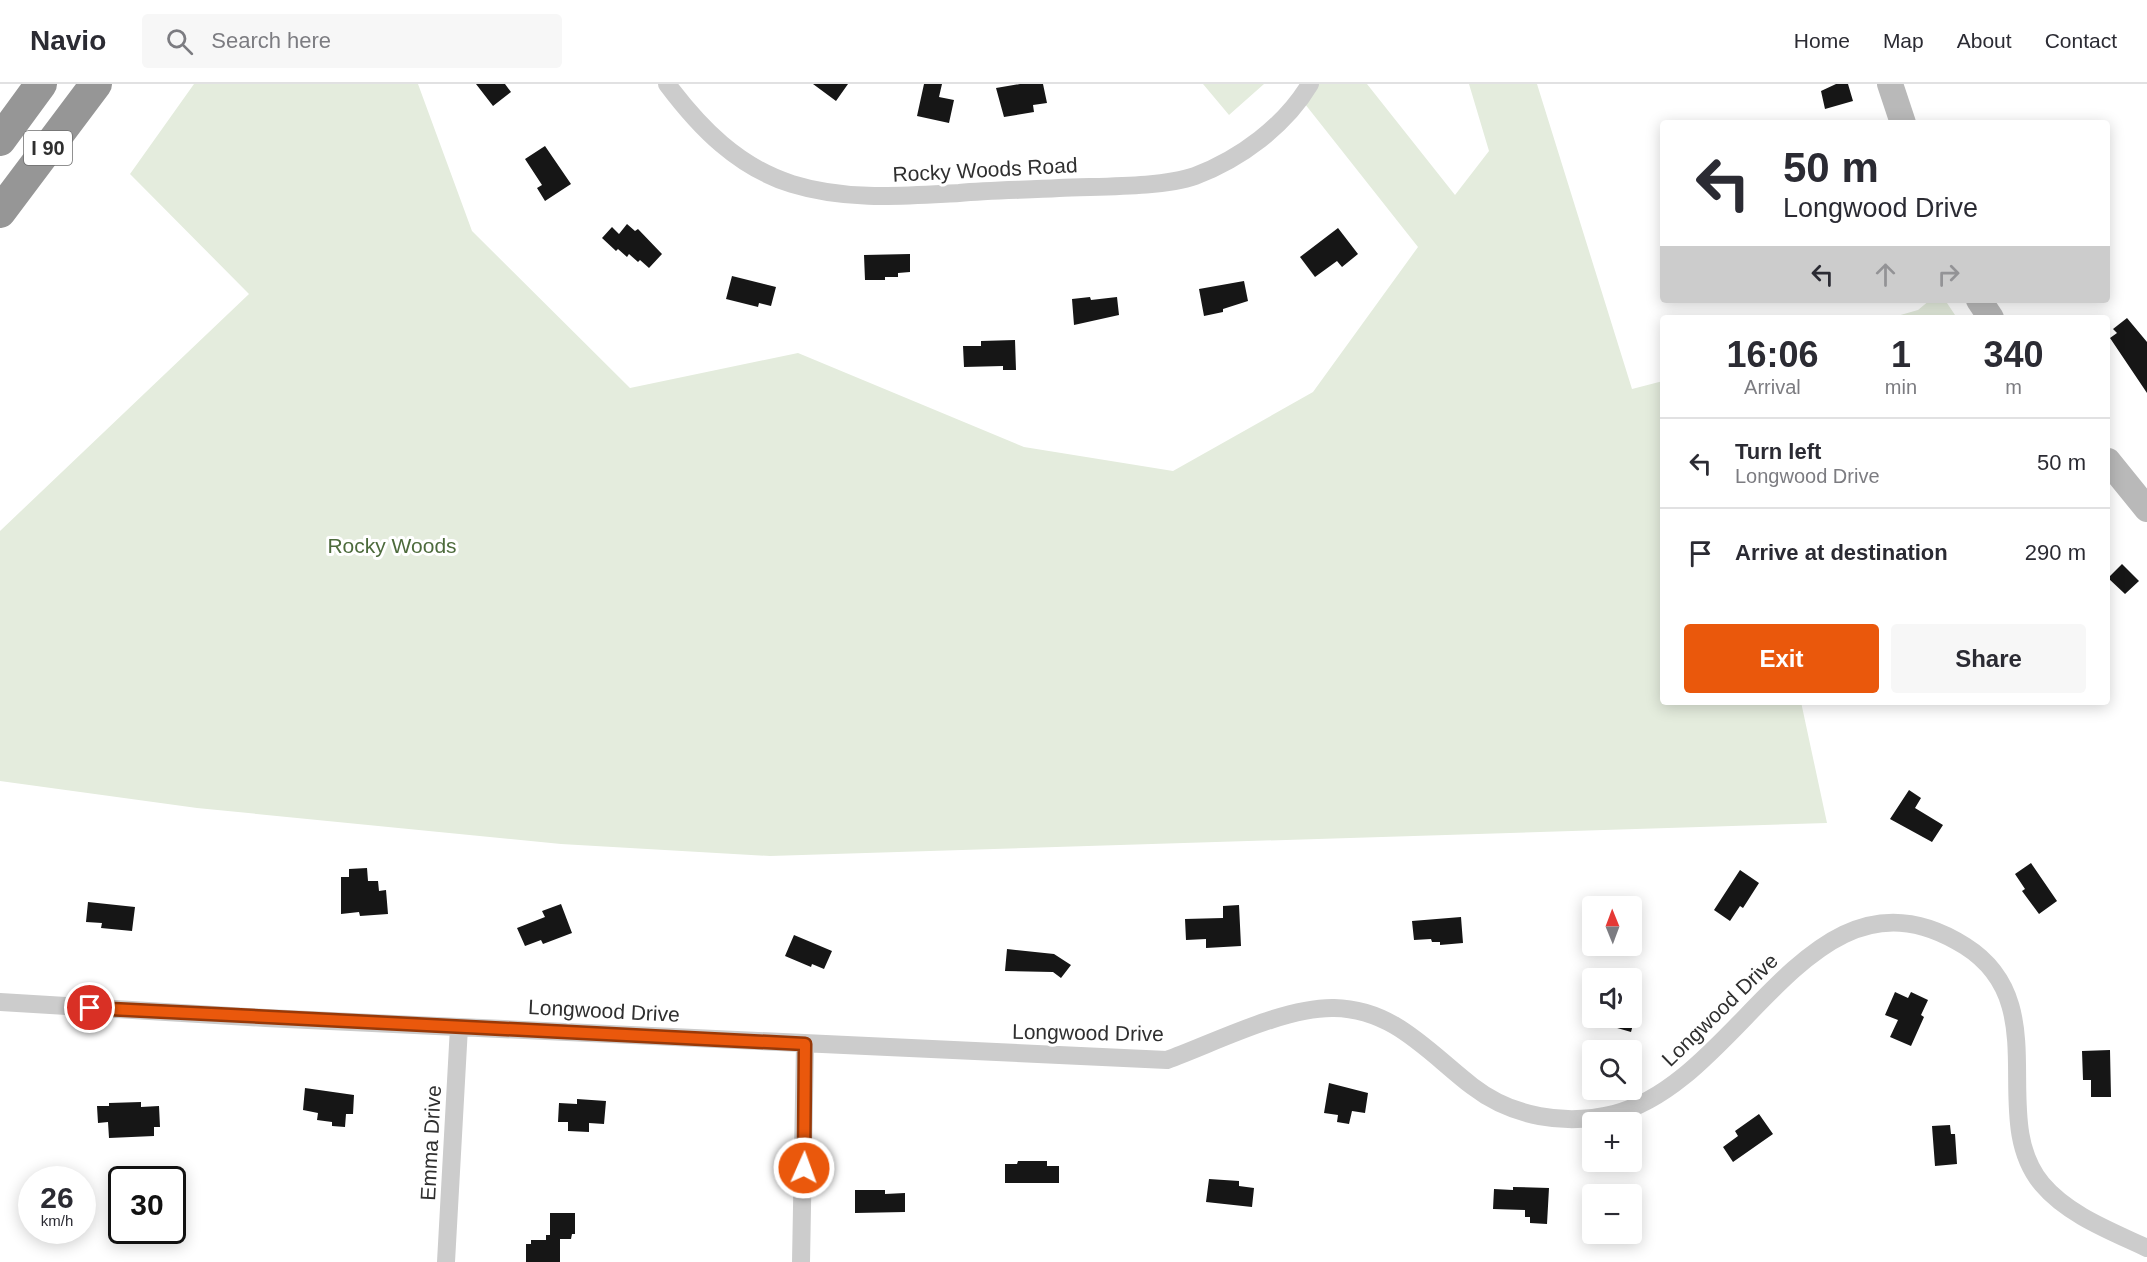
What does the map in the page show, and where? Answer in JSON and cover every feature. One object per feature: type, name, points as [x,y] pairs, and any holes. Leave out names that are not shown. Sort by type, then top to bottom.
[{"type":"highway","name":"I 90","points":[[0,140],[41,84]]},
{"type":"highway","name":"I 90","points":[[0,212],[96,84]]},
{"type":"main road","points":[[1890,84],[1902,120]]},
{"type":"main road","points":[[2110,463],[2147,509]]},
{"type":"street","name":"Rocky Woods Road","points":[[667,84],[689,114],[710,135],[753,168],[793,184],[834,193],[879,198],[1135,185],[1192,177],[1228,162],[1278,124],[1301,99],[1310,84]]},
{"type":"street","name":"Longwood Drive","points":[[0,1002],[459,1027],[1167,1060],[1290,1015],[1321,1008],[1346,1008],[1394,1023],[1428,1047],[1471,1086],[1503,1106],[1539,1117],[1589,1118],[1638,1106],[1681,1081],[1788,976],[1837,936],[1872,922],[1896,921],[1944,934],[1976,954],[1993,972],[2010,1005],[2016,1030],[2020,1130],[2030,1166],[2044,1186],[2062,1204],[2147,1248]]},
{"type":"street","name":"Emma Drive","points":[[446,1262],[459,1027]]},
{"type":"street","points":[[801,1262],[805,1044]]},
{"type":"green space","name":"Rocky Woods","points":[[194,84],[418,84],[472,231],[630,388],[798,353],[1024,447],[1173,471],[1313,392],[1418,247],[1301,99],[1311,84],[1367,84],[1455,195],[1489,151],[1469,84],[1537,84],[1632,389],[1660,382],[1660,705],[1802,705],[1827,823],[770,856],[561,844],[197,808],[0,781],[0,531],[249,294],[130,174]]},
{"type":"green space","points":[[1203,84],[1264,84],[1229,115]]},
{"type":"green space","points":[[1926,303],[1947,303],[1955,315],[1900,315],[1918,310]]},
{"type":"building","points":[[476,84],[505,84],[511,92],[493,106]]},
{"type":"building","points":[[813,84],[848,84],[836,101]]},
{"type":"building","points":[[924,84],[942,84],[939,97],[954,100],[949,123],[917,116]]},
{"type":"building","points":[[1020,84],[1043,84],[1047,103],[1033,105],[1034,112],[1004,117],[996,88]]},
{"type":"building","points":[[1836,84],[1848,84],[1853,101],[1825,109],[1821,91]]},
{"type":"building","points":[[545,146],[571,184],[545,201],[537,188],[542,185],[525,159]]},
{"type":"building","points":[[627,224],[635,231],[638,229],[662,254],[649,268],[629,254],[627,257],[618,249],[616,251],[602,238],[612,227],[619,234]]},
{"type":"building","points":[[1338,228],[1358,254],[1342,267],[1337,261],[1315,277],[1300,257]]},
{"type":"building","points":[[910,254],[910,272],[898,273],[898,277],[885,277],[885,280],[865,280],[864,255]]},
{"type":"building","points":[[732,276],[776,287],[771,306],[759,303],[758,307],[726,299]]},
{"type":"building","points":[[1244,281],[1248,301],[1223,309],[1223,312],[1204,316],[1199,289]]},
{"type":"building","points":[[1090,297],[1091,300],[1117,297],[1119,315],[1074,325],[1072,299]]},
{"type":"building","points":[[2127,318],[2147,342],[2147,393],[2110,338],[2117,333],[2113,329]]},
{"type":"building","points":[[1015,340],[1016,370],[1003,370],[1003,366],[964,367],[963,346],[981,346],[981,341]]},
{"type":"building","points":[[2122,564],[2139,581],[2125,594],[2110,580],[2110,576]]},
{"type":"building","points":[[1909,790],[1921,798],[1915,808],[1943,825],[1932,842],[1890,819]]},
{"type":"building","points":[[2031,863],[2057,901],[2039,914],[2022,891],[2025,889],[2015,874]]},
{"type":"building","points":[[367,868],[368,881],[378,881],[379,891],[386,890],[388,914],[360,916],[359,912],[341,914],[341,877],[349,877],[349,869]]},
{"type":"building","points":[[1740,870],[1759,883],[1743,908],[1740,906],[1730,921],[1714,910]]},
{"type":"building","points":[[88,902],[135,907],[132,931],[101,928],[102,923],[86,922]]},
{"type":"building","points":[[561,904],[572,933],[543,944],[541,940],[525,946],[517,928],[545,917],[542,911]]},
{"type":"building","points":[[1239,905],[1241,946],[1206,948],[1206,939],[1186,940],[1185,919],[1223,918],[1223,906]]},
{"type":"building","points":[[1461,917],[1463,943],[1440,945],[1440,942],[1432,942],[1431,939],[1414,940],[1412,921]]},
{"type":"building","points":[[794,935],[832,951],[824,969],[812,964],[811,967],[785,956]]},
{"type":"building","points":[[1007,949],[1054,954],[1071,965],[1061,978],[1053,972],[1005,971]]},
{"type":"building","points":[[1895,992],[1908,998],[1911,992],[1928,1000],[1921,1015],[1924,1017],[1911,1046],[1890,1037],[1898,1020],[1885,1015]]},
{"type":"building","points":[[1617,1028],[1632,1028],[1631,1032]]},
{"type":"building","points":[[2110,1050],[2111,1097],[2091,1097],[2091,1080],[2083,1080],[2082,1051]]},
{"type":"building","points":[[1329,1083],[1368,1093],[1365,1113],[1352,1111],[1349,1124],[1337,1122],[1338,1115],[1324,1113]]},
{"type":"building","points":[[305,1088],[354,1095],[353,1114],[346,1114],[345,1127],[332,1126],[332,1122],[317,1120],[318,1113],[303,1110]]},
{"type":"building","points":[[577,1099],[606,1101],[604,1124],[589,1123],[589,1132],[568,1131],[568,1122],[558,1122],[559,1103],[577,1104]]},
{"type":"building","points":[[141,1102],[141,1107],[159,1106],[160,1127],[154,1127],[154,1136],[109,1138],[108,1122],[98,1123],[97,1106],[109,1106],[109,1103]]},
{"type":"building","points":[[1759,1114],[1773,1134],[1733,1162],[1723,1147],[1738,1136],[1735,1131]]},
{"type":"building","points":[[1950,1125],[1951,1134],[1955,1134],[1957,1164],[1935,1166],[1932,1126]]},
{"type":"building","points":[[1018,1161],[1047,1161],[1047,1166],[1059,1166],[1059,1183],[1005,1183],[1005,1164],[1017,1164]]},
{"type":"building","points":[[1209,1179],[1239,1181],[1239,1186],[1254,1188],[1252,1207],[1206,1202]]},
{"type":"building","points":[[1513,1187],[1549,1188],[1547,1224],[1530,1223],[1530,1217],[1525,1217],[1525,1210],[1493,1209],[1494,1189],[1513,1190]]},
{"type":"building","points":[[855,1190],[885,1190],[885,1194],[905,1193],[905,1212],[855,1213]]},
{"type":"building","points":[[550,1213],[575,1213],[575,1234],[572,1234],[571,1239],[560,1239],[560,1262],[526,1262],[526,1244],[531,1244],[531,1240],[546,1240],[546,1235],[550,1235]]},
{"type":"route","points":[[90,1008],[805,1044],[804,1168]]}]
